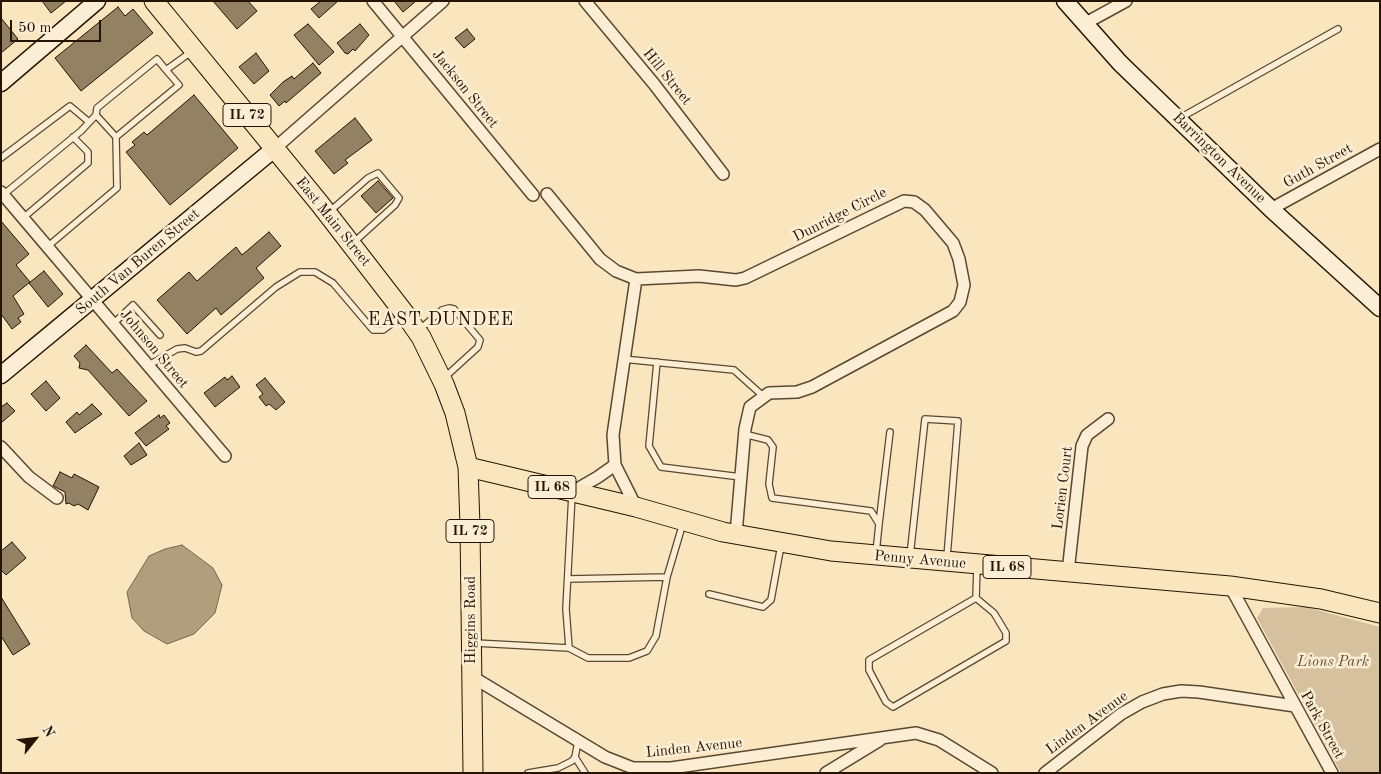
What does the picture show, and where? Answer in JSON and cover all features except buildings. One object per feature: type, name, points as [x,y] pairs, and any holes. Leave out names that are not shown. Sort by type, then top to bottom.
[{"type":"main road","name":"East Main Street","points":[[154,1],[351,244],[418,332],[442,380],[455,413],[468,467]]},
{"type":"main road","name":"Penny Avenue","points":[[468,467],[636,507],[736,534],[782,543],[876,556],[1230,586],[1322,599],[1380,613]]},
{"type":"main road","name":"Higgins Road","points":[[468,467],[473,773]]},
{"type":"street","points":[[1,83],[97,1]]},
{"type":"street","name":"Jackson Street","points":[[373,1],[533,195]]},
{"type":"street","points":[[274,149],[443,1]]},
{"type":"street","name":"Hill Street","points":[[585,1],[654,84],[723,174]]},
{"type":"street","name":"Barrington Avenue","points":[[1065,1],[1084,24],[1178,119],[1271,209],[1380,308]]},
{"type":"street","points":[[1084,24],[1126,1]]},
{"type":"street","name":"South Van Buren Street","points":[[1,375],[274,149]]},
{"type":"street","name":"Guth Street","points":[[1271,209],[1380,149]]},
{"type":"street","name":"Johnson Street","points":[[2,193],[225,456]]},
{"type":"street","points":[[547,194],[600,259],[616,271],[636,279],[622,358],[613,435],[614,465],[636,507]]},
{"type":"street","name":"Dunridge Circle","points":[[636,279],[699,276],[736,280],[745,278],[899,202],[910,201],[925,210],[950,239],[959,259],[964,284],[956,308],[812,387],[797,392],[778,391],[763,396]]},
{"type":"street","points":[[736,534],[744,434],[750,407],[763,396]]},
{"type":"street","name":"Lorien Court","points":[[1068,572],[1082,446],[1087,435],[1108,419]]},
{"type":"street","points":[[1,447],[29,477],[57,498]]},
{"type":"street","points":[[572,492],[614,465]]},
{"type":"street","name":"Park Street","points":[[1230,586],[1332,773]]},
{"type":"street","name":"Linden Avenue","points":[[471,676],[578,742],[616,763],[650,769],[911,733],[926,735],[954,749],[992,773]]},
{"type":"street","name":"Linden Avenue","points":[[1045,773],[1121,714],[1142,702],[1163,694],[1181,691],[1199,692],[1295,706]]},
{"type":"street","points":[[826,773],[883,738]]},
{"type":"lane","points":[[1178,119],[1338,29]]},
{"type":"lane","points":[[166,70],[195,50]]},
{"type":"lane","points":[[2,193],[73,137],[96,115],[97,108],[157,59],[179,85],[116,137]]},
{"type":"lane","points":[[1,158],[70,106],[89,122]]},
{"type":"lane","points":[[47,247],[117,188],[116,137],[96,115]]},
{"type":"lane","points":[[22,218],[88,163],[88,152],[73,137]]},
{"type":"lane","points":[[327,214],[368,178],[378,173],[400,198],[395,205],[351,244]]},
{"type":"lane","points":[[149,365],[177,349],[185,348],[196,352],[201,351],[276,287],[300,272],[315,272],[333,283],[374,331],[383,330],[405,314]]},
{"type":"lane","points":[[113,324],[133,305],[160,335]]},
{"type":"lane","points":[[418,332],[442,310],[449,308],[454,309],[480,340],[478,347],[442,380]]},
{"type":"lane","points":[[622,358],[734,370],[763,396]]},
{"type":"lane","points":[[658,362],[649,446],[661,467],[740,477]]},
{"type":"lane","points":[[909,559],[925,419],[958,421],[946,562]]},
{"type":"lane","points":[[876,556],[890,432]]},
{"type":"lane","points":[[744,434],[768,440],[773,447],[769,484],[772,498],[871,511],[879,524]]},
{"type":"lane","points":[[569,648],[566,609],[572,492]]},
{"type":"lane","points":[[471,643],[569,648],[588,658],[629,658],[647,651],[656,636],[666,577],[683,521]]},
{"type":"lane","points":[[709,594],[763,607],[771,600],[782,543]]},
{"type":"lane","points":[[976,598],[977,564]]},
{"type":"lane","points":[[568,579],[666,577]]},
{"type":"lane","points":[[976,598],[994,613],[1006,633],[1006,641],[893,707],[886,702],[869,670],[869,660],[976,598]]},
{"type":"lane","points":[[528,773],[559,770],[575,757],[578,742]]},
{"type":"lane","points":[[575,757],[585,773]]},
{"type":"green space","name":"Lions Park","points":[[1306,607],[1380,627],[1380,773],[1341,773],[1257,618],[1263,608]]},
{"type":"shaded area","points":[[182,545],[213,568],[222,585],[215,613],[194,634],[167,644],[144,631],[132,618],[127,592],[149,556],[165,549]]},
{"type":"district","name":"EAST DUNDEE","points":[[441,320]]}]
